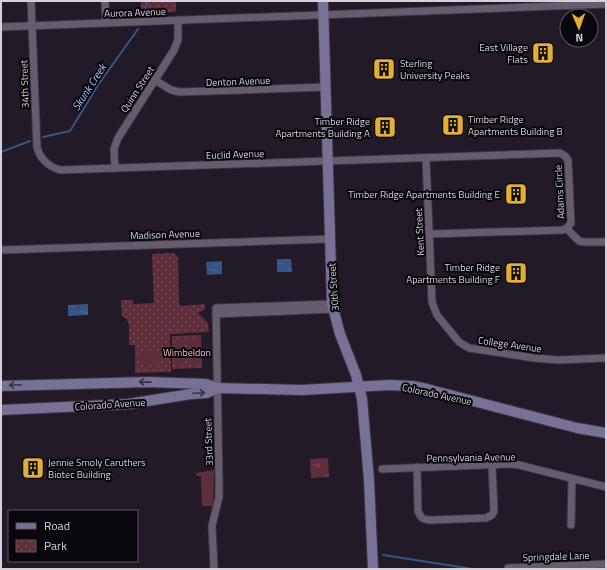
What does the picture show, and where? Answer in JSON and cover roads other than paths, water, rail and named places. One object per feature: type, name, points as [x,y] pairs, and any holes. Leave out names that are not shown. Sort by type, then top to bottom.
[{"type":"main road","name":"30th Street","points":[[323,1],[333,306],[340,334],[360,387],[367,459],[372,569]]},
{"type":"main road","name":"Colorado Avenue","points":[[1,386],[148,382],[206,384],[217,388],[302,390],[389,385],[412,386],[577,428],[606,433]]},
{"type":"main road","name":"Colorado Avenue","points":[[1,410],[128,404],[191,394],[207,393],[217,388]]},
{"type":"street","name":"34th Street","points":[[31,1],[36,147],[41,158],[46,164]]},
{"type":"street","points":[[105,1],[106,23]]},
{"type":"street","name":"Aurora Avenue","points":[[1,27],[597,3],[606,4]]},
{"type":"street","name":"Quinn Street","points":[[114,168],[114,149],[118,138],[174,50],[178,40],[178,20]]},
{"type":"street","name":"Denton Avenue","points":[[155,80],[171,90],[180,92],[326,88]]},
{"type":"street","name":"Adams Circle","points":[[426,158],[560,154],[566,156],[569,165],[571,223],[567,228],[561,230],[430,234]]},
{"type":"street","name":"Euclid Avenue","points":[[46,164],[60,170],[328,160],[426,158]]},
{"type":"street","name":"Kent Street","points":[[426,158],[433,305]]},
{"type":"street","points":[[567,228],[580,241],[606,242]]},
{"type":"street","name":"Madison Avenue","points":[[1,250],[330,239]]},
{"type":"street","name":"College Avenue","points":[[433,305],[437,315],[459,342],[469,348],[534,358],[558,360],[606,358]]},
{"type":"street","name":"33rd Street","points":[[214,569],[212,526],[219,496],[216,314],[333,306]]},
{"type":"street","points":[[417,468],[418,511],[420,516],[425,520],[455,520],[486,518],[492,515],[494,511],[492,465]]},
{"type":"street","name":"Pennsylvania Avenue","points":[[382,470],[519,465],[606,487]]},
{"type":"street","points":[[571,525],[572,479]]},
{"type":"street","name":"Springdale Lane","points":[[508,568],[606,564]]},
{"type":"water","points":[[277,259],[291,259],[292,272],[277,272]]},
{"type":"water","points":[[222,261],[222,274],[207,275],[206,262]]},
{"type":"water","points":[[88,304],[88,315],[68,316],[68,305]]},
{"type":"waterway","name":"Skunk Creek","points":[[143,12],[148,1]]},
{"type":"waterway","name":"Skunk Creek","points":[[43,137],[70,131],[98,85],[138,29]]},
{"type":"waterway","name":"Skunk Creek","points":[[1,152],[30,141]]},
{"type":"waterway","points":[[383,555],[473,569]]},
{"type":"place","name":"East Village Flats","points":[[543,53]]},
{"type":"place","name":"Sterling University Peaks","points":[[384,69]]},
{"type":"place","name":"Timber Ridge Apartments Building B","points":[[453,125]]},
{"type":"place","name":"Timber Ridge Apartments Building A","points":[[385,127]]},
{"type":"place","name":"Timber Ridge Apartments Building E","points":[[516,194]]},
{"type":"place","name":"Timber Ridge Apartments Building F","points":[[516,273]]},
{"type":"place","name":"Jennie Smoly Caruthers Biotec Building","points":[[33,468]]},
{"type":"park label","name":"Wimbeldon","points":[[187,352]]}]
